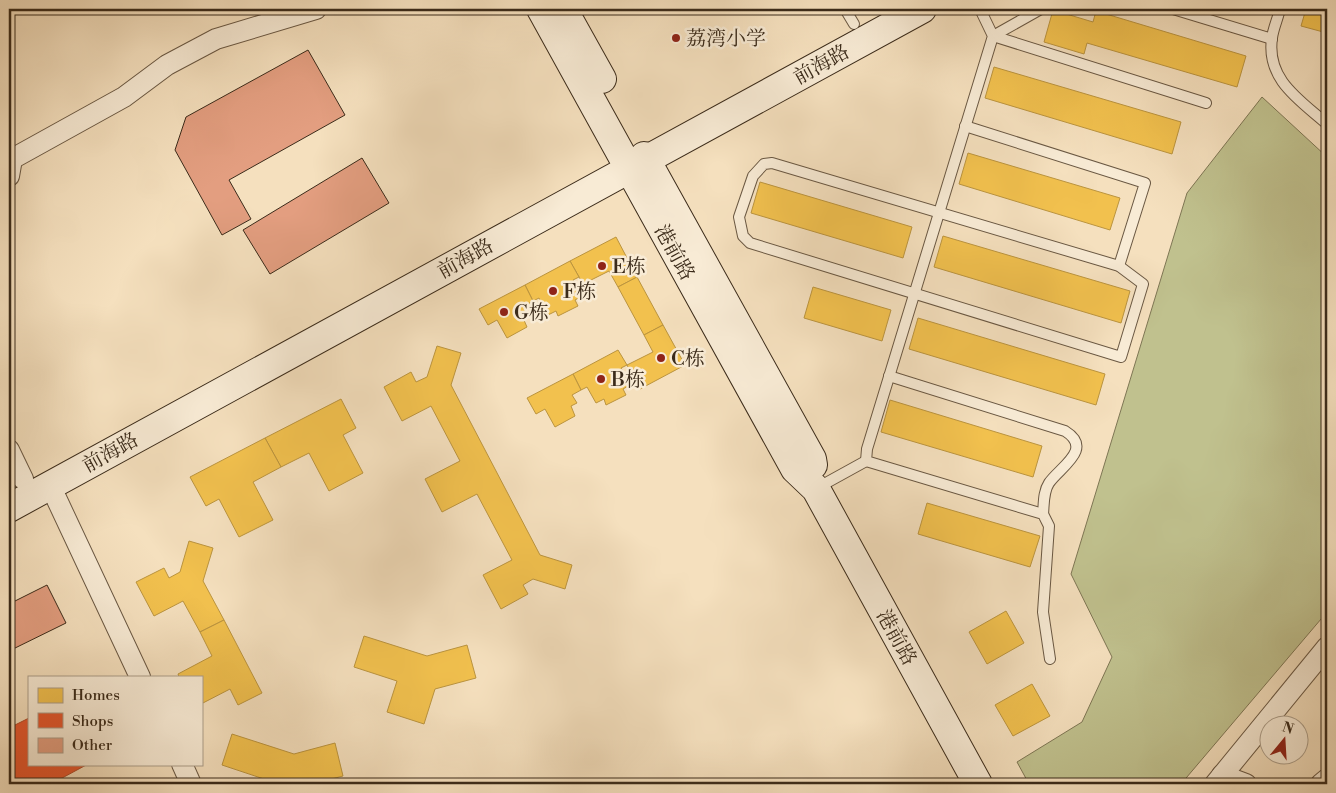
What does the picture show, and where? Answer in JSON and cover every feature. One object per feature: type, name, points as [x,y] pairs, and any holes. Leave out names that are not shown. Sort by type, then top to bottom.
[{"type":"street","points":[[9,176],[12,159],[124,97],[167,65],[216,39],[260,24],[316,9]]},
{"type":"street","name":"港前路","points":[[541,9],[633,155]]},
{"type":"street","name":"港前路","points":[[563,9],[633,155],[795,469],[816,489],[978,784]]},
{"type":"street","name":"前海路","points":[[9,508],[633,155],[849,16],[882,9]]},
{"type":"street","name":"前海路","points":[[16,483],[633,155],[922,9]]},
{"type":"street","points":[[9,450],[16,483]]},
{"type":"street","points":[[50,486],[140,676]]},
{"type":"street","points":[[1218,780],[1327,647]]},
{"type":"street","points":[[183,766],[191,784]]},
{"type":"street","points":[[1321,784],[1327,779]]},
{"type":"street","points":[[1218,780],[1246,784]]},
{"type":"lane","points":[[866,461],[867,448],[993,36],[980,9]]},
{"type":"lane","points":[[993,36],[1041,9]]},
{"type":"lane","points":[[1173,9],[1272,39]]},
{"type":"lane","points":[[1280,9],[1272,39],[1275,72],[1285,86],[1327,124]]},
{"type":"lane","points":[[993,36],[1206,103]]},
{"type":"lane","points":[[965,126],[1145,183],[1119,266]]},
{"type":"lane","points":[[772,163],[939,212],[1119,266],[1143,284],[1121,357],[762,249],[750,243],[743,236],[739,217],[753,176],[764,164],[772,163]]},
{"type":"lane","points":[[889,376],[1065,431],[1076,442],[1076,450],[1071,459],[1049,484],[1042,514],[1049,526],[1043,612],[1050,659]]},
{"type":"lane","points":[[816,489],[866,461],[1042,514]]},
{"type":"green space","points":[[1262,97],[1327,157],[1327,612],[1181,784],[1029,784],[1017,762],[1082,722],[1112,657],[1071,574],[1187,193]]},
{"type":"building: Homes","points":[[1306,9],[1327,9],[1327,33],[1301,26]]},
{"type":"building: Homes","points":[[1053,10],[1093,22],[1096,11],[1246,56],[1237,87],[1087,43],[1084,54],[1044,42]]},
{"type":"building: Homes","points":[[994,67],[1181,122],[1172,154],[985,98]]},
{"type":"building: Homes","points":[[968,153],[1120,198],[1110,230],[959,184]]},
{"type":"building: Homes","points":[[760,182],[912,227],[903,258],[751,213]]},
{"type":"building: Homes","points":[[943,236],[1130,291],[1121,323],[934,267]]},
{"type":"building: Homes","name":"E栋","points":[[616,237],[637,277],[618,287],[609,271],[583,284],[570,261]]},
{"type":"building: Homes","name":"F栋","points":[[570,261],[579,277],[573,280],[582,296],[575,300],[578,306],[558,316],[556,311],[548,315],[539,298],[533,301],[525,285]]},
{"type":"building: Homes","points":[[637,277],[663,325],[644,335],[618,287]]},
{"type":"building: Homes","name":"G栋","points":[[525,285],[533,301],[524,306],[529,314],[523,318],[527,327],[507,338],[497,320],[488,325],[479,309]]},
{"type":"building: Homes","points":[[813,287],[891,310],[882,341],[804,318]]},
{"type":"building: Homes","points":[[918,318],[1105,374],[1096,405],[909,349]]},
{"type":"building: Homes","name":"C栋","points":[[663,325],[685,365],[640,389],[627,365],[653,352],[644,335]]},
{"type":"building: Homes","points":[[437,346],[461,353],[451,385],[540,555],[572,565],[565,589],[533,579],[523,585],[528,594],[501,609],[483,575],[512,560],[477,494],[442,512],[425,479],[460,461],[431,406],[402,421],[384,387],[411,372],[416,382],[427,377]]},
{"type":"building: Homes","name":"B栋","points":[[618,350],[627,365],[621,368],[630,385],[623,389],[626,395],[606,405],[604,399],[596,403],[587,387],[581,390],[573,374]]},
{"type":"building: Homes","points":[[573,374],[581,390],[572,395],[577,403],[571,406],[575,416],[555,427],[545,409],[536,414],[527,398]]},
{"type":"building: Homes","points":[[341,399],[356,428],[343,435],[363,473],[329,491],[309,453],[281,467],[265,438]]},
{"type":"building: Homes","points":[[890,400],[1042,446],[1033,477],[881,432]]},
{"type":"building: Homes","points":[[265,438],[281,467],[253,482],[273,520],[239,537],[219,499],[206,506],[190,477]]},
{"type":"building: Homes","points":[[927,503],[1040,536],[1030,567],[918,534]]},
{"type":"building: Homes","points":[[189,541],[213,548],[203,581],[224,620],[200,632],[183,601],[154,616],[136,582],[164,568],[169,578],[180,572]]},
{"type":"building: Homes","points":[[1006,611],[1024,643],[987,664],[969,632]]},
{"type":"building: Homes","points":[[224,620],[262,693],[238,705],[230,689],[202,703],[202,676],[179,676],[178,674],[212,656],[200,632]]},
{"type":"building: Homes","points":[[364,636],[427,656],[467,645],[476,678],[435,689],[424,724],[387,712],[397,681],[354,667]]},
{"type":"building: Homes","points":[[1032,684],[1050,716],[1013,736],[995,705]]},
{"type":"building: Homes","points":[[232,734],[294,754],[335,743],[343,776],[312,784],[262,784],[264,779],[222,765]]},
{"type":"building: Shops","points":[[28,718],[28,766],[84,766],[51,784],[9,784],[9,728]]},
{"type":"building: Other","points":[[308,50],[345,115],[229,180],[251,219],[222,235],[175,150],[186,117]]},
{"type":"building: Other","points":[[362,158],[389,203],[270,274],[243,230]]},
{"type":"building: Other","points":[[47,585],[66,623],[9,651],[9,604]]},
{"type":"place","name":"荔湾小学","points":[[676,38]]},
{"type":"place","name":"E栋","points":[[602,266]]},
{"type":"place","name":"F栋","points":[[553,291]]},
{"type":"place","name":"G栋","points":[[504,312]]},
{"type":"place","name":"C栋","points":[[661,358]]},
{"type":"place","name":"B栋","points":[[601,379]]}]
